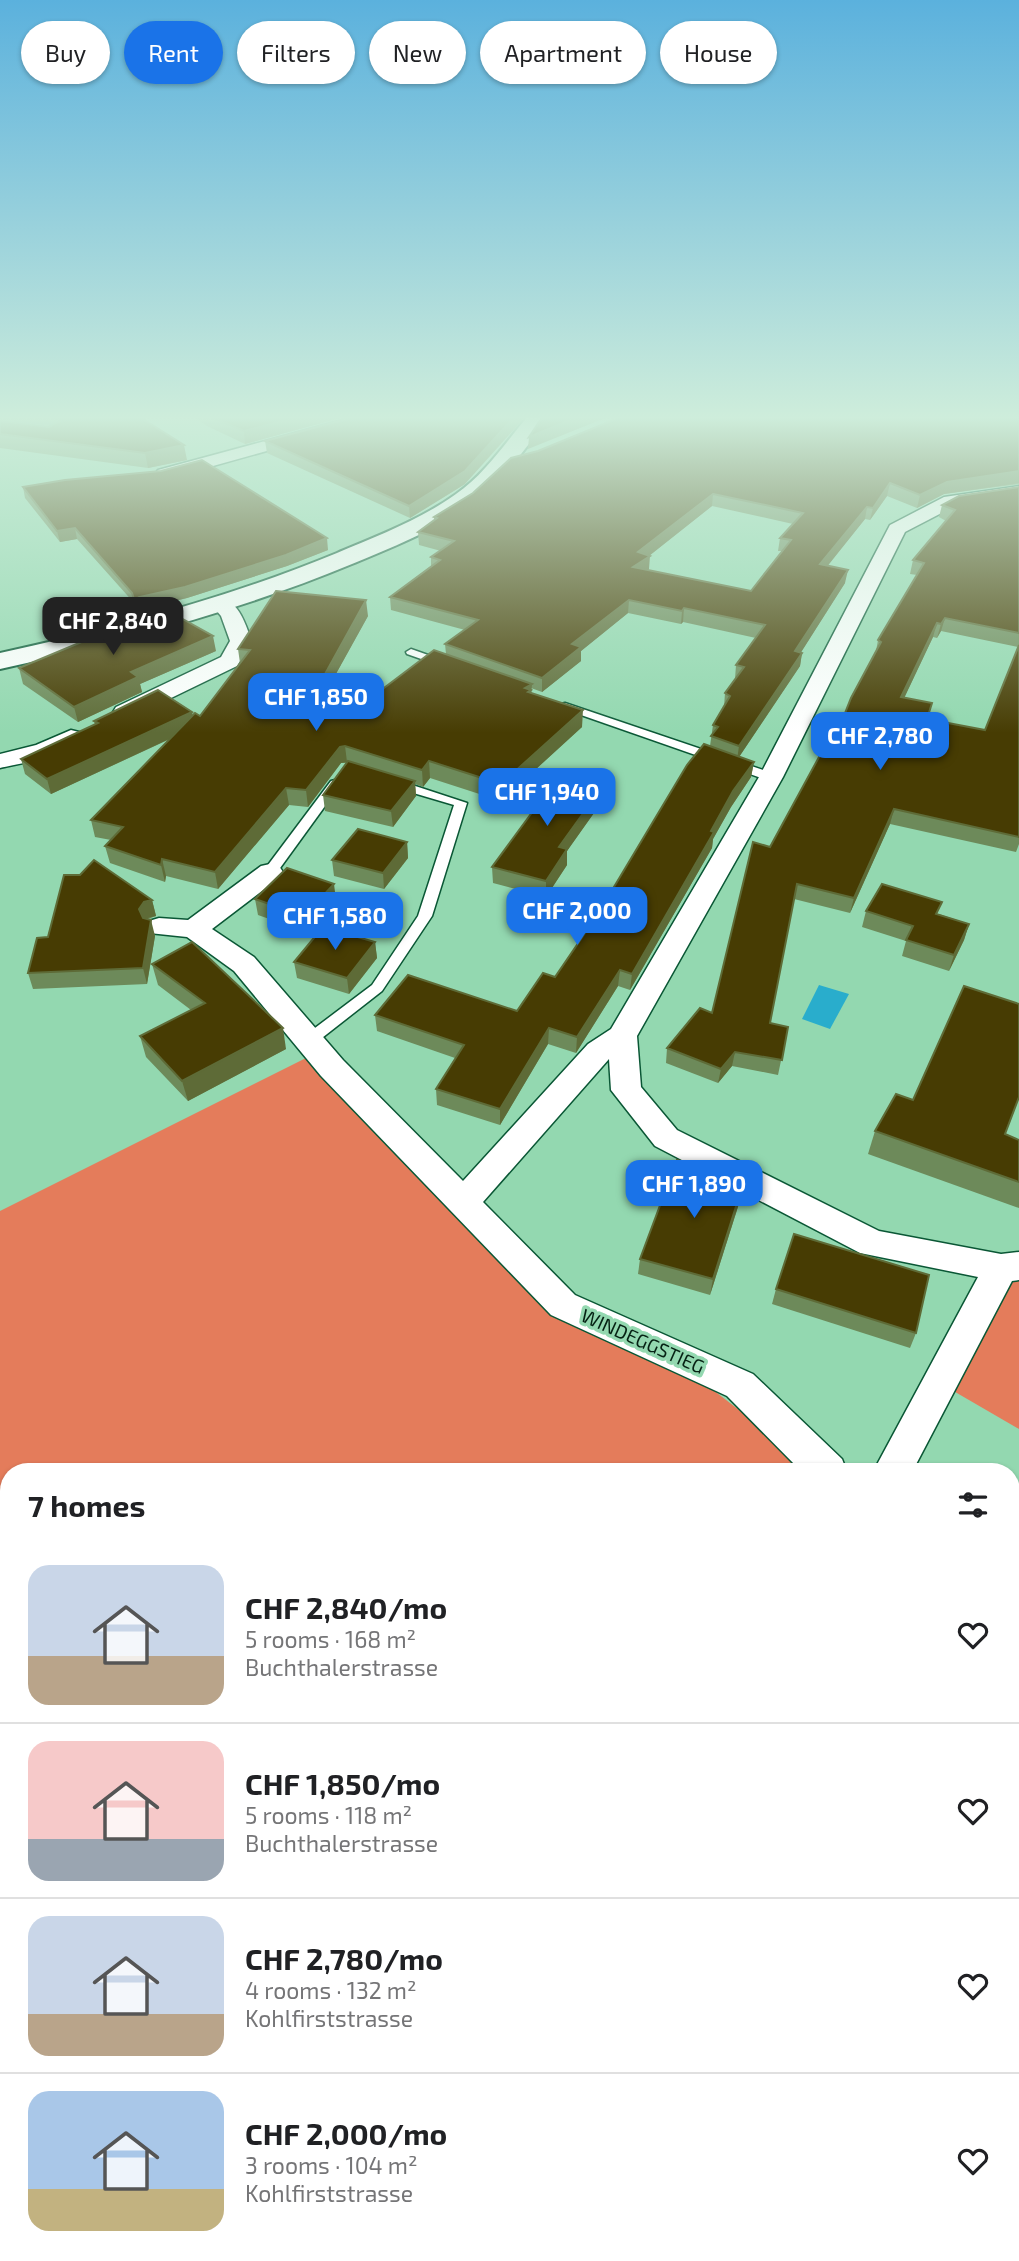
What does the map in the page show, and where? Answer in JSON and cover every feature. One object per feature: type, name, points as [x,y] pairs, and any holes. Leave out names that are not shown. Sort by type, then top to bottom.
[{"type":"street","points":[[0,662],[221,604],[305,575],[425,522]]},
{"type":"street","points":[[463,1203],[598,1051],[622,1036],[771,777],[897,528],[910,522]]},
{"type":"street","points":[[0,761],[44,750],[229,661],[241,641],[231,614],[221,604]]},
{"type":"street","points":[[159,927],[194,929],[270,872]]},
{"type":"street","name":"WINDEGGSTIEG","points":[[194,929],[244,964],[308,1041],[563,1305],[740,1385],[819,1463]]},
{"type":"street","points":[[622,1036],[625,1090],[666,1138],[872,1243],[1010,1267],[896,1463]]},
{"type":"lane","points":[[411,653],[462,670]]},
{"type":"lane","points":[[552,701],[771,777]]},
{"type":"lane","points":[[270,872],[346,769]]},
{"type":"lane","points":[[308,1041],[377,988],[425,916],[461,803],[385,780]]},
{"type":"shaded area","points":[[316,1053],[533,1297],[699,1379],[761,1427],[800,1463],[0,1463],[0,1211]]},
{"type":"shaded area","points":[[1019,1280],[1019,1429],[950,1389],[1011,1281]]},
{"type":"water","points":[[819,985],[849,994],[830,1029],[802,1019]]},
{"type":"building","points":[[50,522],[301,522],[327,538],[286,555],[185,587],[140,597],[148,602],[136,605],[132,593],[75,528],[57,531]]},
{"type":"building","points":[[432,522],[677,522],[638,552],[650,556],[633,567],[751,591],[791,540],[780,538],[795,522],[855,522],[820,564],[848,570],[795,651],[802,653],[739,746],[711,736],[718,727],[713,725],[730,696],[725,693],[744,667],[736,665],[765,625],[629,600],[572,644],[581,647],[542,678],[445,644],[478,620],[390,597],[440,560],[431,557],[454,541],[418,532]]},
{"type":"building","points":[[945,522],[1019,522],[1019,633],[945,618],[941,624],[937,623],[901,697],[932,703],[927,719],[985,730],[1019,645],[1019,837],[894,809],[854,898],[797,884],[770,1023],[788,1027],[782,1060],[735,1052],[721,1069],[667,1048],[700,1008],[712,1013],[753,842],[770,847],[831,735],[836,736],[851,698],[881,642],[878,640],[924,563],[913,560]]},
{"type":"building","points":[[276,591],[366,600],[319,685],[380,691],[434,650],[532,684],[525,688],[531,690],[528,692],[583,710],[501,784],[429,761],[422,770],[345,746],[340,747],[306,790],[286,788],[215,872],[162,859],[161,865],[105,846],[123,827],[91,820],[195,713],[200,716],[250,650],[238,649]]},
{"type":"building","points":[[172,613],[213,636],[131,672],[138,677],[74,707],[19,668],[115,628]]},
{"type":"building","points":[[158,690],[192,712],[47,779],[21,759],[98,723],[94,721]]},
{"type":"building","points":[[704,744],[754,762],[733,791],[711,831],[714,832],[632,974],[620,970],[577,1037],[549,1028],[500,1109],[436,1089],[464,1045],[375,1015],[408,975],[517,1011],[543,973],[555,977],[596,917],[687,765]]},
{"type":"building","points":[[348,761],[415,781],[391,811],[323,795]]},
{"type":"building","points":[[552,775],[602,787],[559,847],[567,849],[546,881],[492,867],[536,807],[530,805]]},
{"type":"building","points":[[358,829],[407,842],[383,873],[332,860]]},
{"type":"building","points":[[94,860],[152,900],[144,902],[139,909],[143,918],[151,920],[143,968],[28,973],[37,938],[48,937],[64,875],[80,875]]},
{"type":"building","points":[[287,868],[334,884],[304,916],[255,899]]},
{"type":"building","points":[[882,884],[942,902],[936,914],[969,924],[954,955],[906,940],[913,926],[866,911]]},
{"type":"building","points":[[323,927],[375,942],[347,978],[294,962]]},
{"type":"building","points":[[192,942],[283,1028],[182,1081],[140,1036],[205,1003],[152,964]]},
{"type":"building","points":[[964,986],[1019,1004],[1019,1097],[1005,1134],[1019,1140],[1019,1182],[875,1131],[896,1094],[913,1100]]},
{"type":"building","points":[[677,1160],[745,1178],[713,1279],[640,1259]]},
{"type":"building","points":[[794,1234],[929,1275],[916,1333],[776,1289]]}]
